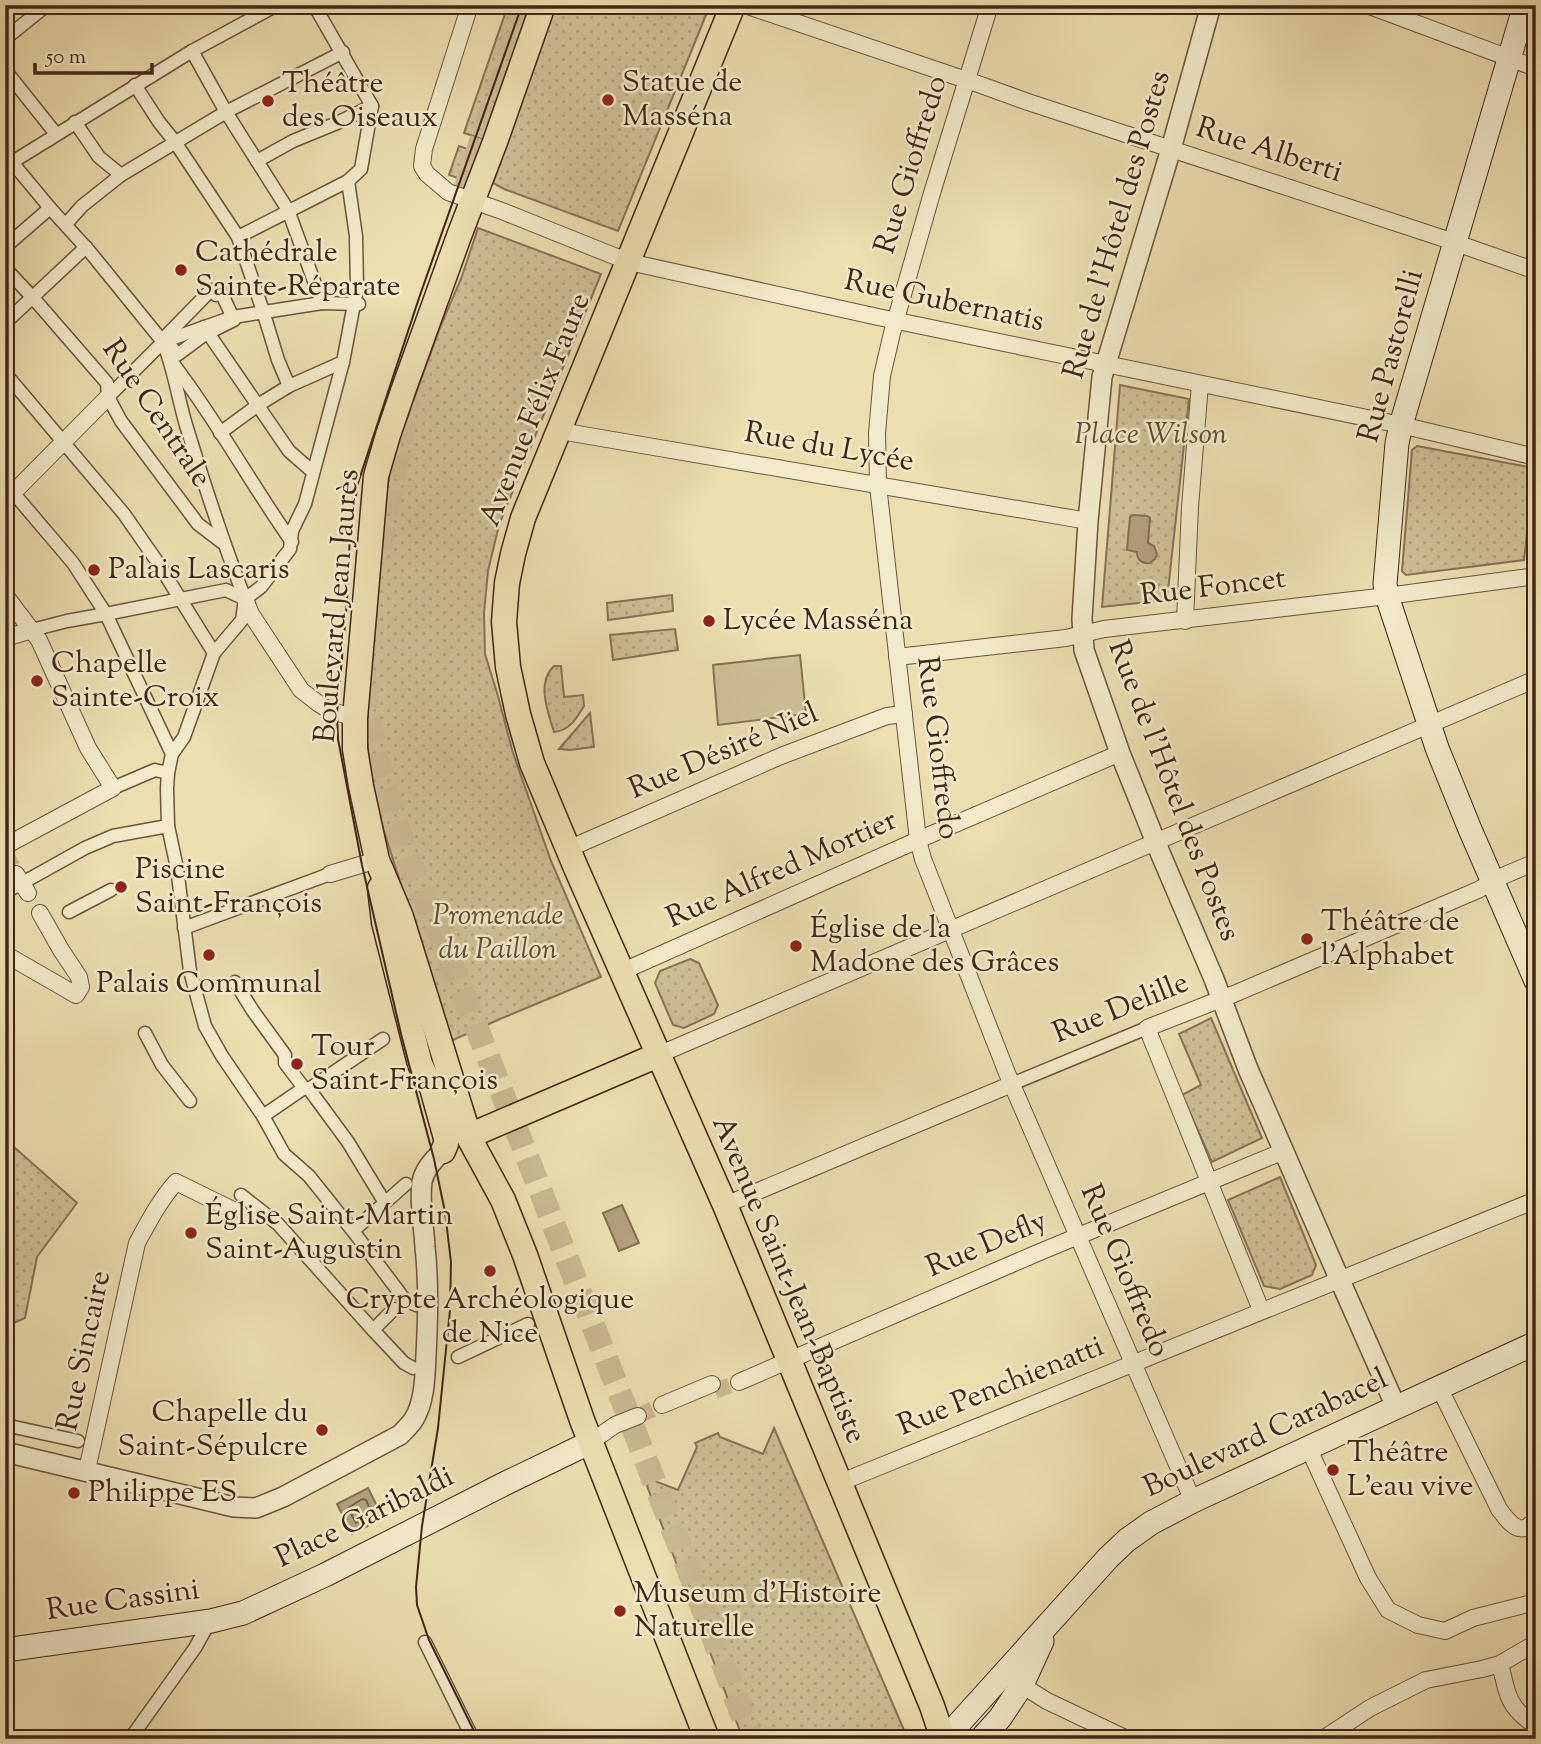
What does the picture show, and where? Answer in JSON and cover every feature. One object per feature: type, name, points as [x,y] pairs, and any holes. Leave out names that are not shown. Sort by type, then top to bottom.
[{"type":"main road","name":"Boulevard Jean Jaurès","points":[[443,1151],[446,1138],[432,1088],[420,1064],[384,922],[377,860],[355,750],[355,718],[376,476],[543,5]]},
{"type":"main road","name":"Avenue Félix Faure","points":[[568,849],[532,763],[518,715],[508,667],[504,622],[507,583],[523,518],[733,5]]},
{"type":"main road","name":"Rue Pastorelli","points":[[1525,5],[1401,425],[1397,443],[1385,584],[1429,725],[1469,827],[1536,981]]},
{"type":"main road","name":"Avenue Saint-Jean-Baptiste","points":[[568,849],[725,1205],[932,1706],[950,1737]]},
{"type":"main road","name":"Boulevard Jean Jaurès","points":[[377,860],[401,917],[469,1136]]},
{"type":"main road","points":[[395,925],[425,1024],[432,1088]]},
{"type":"main road","points":[[429,1045],[446,1097],[503,1200],[591,1442],[707,1739]]},
{"type":"main road","points":[[443,1151],[469,1136],[658,1055]]},
{"type":"main road","name":"Boulevard Carabacel","points":[[950,1737],[1013,1679],[1052,1621],[1084,1583],[1127,1540],[1151,1523],[1308,1447],[1536,1343]]},
{"type":"main road","name":"Place Garibaldi","points":[[248,1610],[591,1442]]},
{"type":"main road","name":"Rue Cassini","points":[[5,1650],[211,1620],[248,1610]]},
{"type":"main road","points":[[981,1739],[1000,1718],[1013,1679]]},
{"type":"street","points":[[5,39],[26,19],[47,5]]},
{"type":"street","points":[[223,543],[180,403],[165,341],[66,224],[8,164],[192,51],[277,5]]},
{"type":"street","points":[[238,237],[348,181],[361,169],[372,106],[314,5]]},
{"type":"street","name":"Rue Gubernatis","points":[[470,5],[424,149],[422,166],[427,174],[448,192],[629,262],[1401,425],[1536,457]]},
{"type":"street","name":"Rue Alberti","points":[[745,5],[1536,271]]},
{"type":"street","name":"Rue Gioffredo","points":[[990,5],[895,320],[882,376],[877,433],[878,485],[918,840],[923,859],[1012,1084],[1193,1501]]},
{"type":"street","name":"Rue de l'Hôtel des Postes","points":[[1211,5],[1171,149],[1102,377],[1088,520],[1082,634],[1084,650],[1120,753],[1248,1069],[1396,1407]]},
{"type":"street","points":[[1369,6],[1536,68]]},
{"type":"street","points":[[192,51],[226,112],[288,210],[322,303]]},
{"type":"street","points":[[66,224],[82,206],[121,175],[226,112],[343,52]]},
{"type":"street","points":[[5,70],[56,134]]},
{"type":"street","points":[[135,85],[238,237],[289,386]]},
{"type":"street","points":[[257,161],[293,141],[372,106]]},
{"type":"street","points":[[75,122],[99,156],[121,175]]},
{"type":"street","points":[[348,181],[356,236],[357,304],[305,504],[292,531],[290,549],[261,587],[245,599],[242,620],[214,653],[184,737],[172,754],[167,788],[168,826],[190,971],[205,1026],[285,1154],[309,1176],[405,1300],[416,1305]]},
{"type":"street","points":[[5,247],[50,208]]},
{"type":"street","points":[[5,323],[86,247]]},
{"type":"street","name":"Rue Centrale","points":[[5,268],[107,383],[108,397],[121,421],[198,524],[223,543],[251,614],[301,690],[329,710],[355,718]]},
{"type":"street","points":[[172,754],[106,614],[73,563],[8,492],[64,442],[165,341],[211,290],[216,295],[220,290],[233,317]]},
{"type":"street","points":[[165,341],[206,330],[233,317],[263,311],[322,303],[357,304]]},
{"type":"street","points":[[206,330],[289,451],[313,472]]},
{"type":"street","points":[[170,360],[190,386],[292,542]]},
{"type":"street","points":[[220,433],[289,386],[343,362]]},
{"type":"street","points":[[5,373],[124,514],[214,653]]},
{"type":"street","points":[[1185,621],[1190,508],[1200,384]]},
{"type":"street","name":"Rue du Lycée","points":[[560,431],[1088,520]]},
{"type":"street","name":"Rue Foncet","points":[[897,657],[1066,638],[1104,629],[1536,576]]},
{"type":"street","points":[[5,638],[67,621],[226,590],[245,599]]},
{"type":"street","points":[[5,595],[39,640],[88,748],[113,788]]},
{"type":"street","points":[[658,1055],[1536,679]]},
{"type":"street","name":"Rue Désiré Niel","points":[[568,849],[781,756],[887,716],[904,714]]},
{"type":"street","name":"Rue Alfred Mortier","points":[[621,972],[1120,753]]},
{"type":"street","points":[[5,846],[113,788],[155,770],[168,773]]},
{"type":"street","points":[[6,892],[85,848],[113,836],[168,826]]},
{"type":"street","points":[[184,928],[330,874],[377,860]]},
{"type":"street","name":"Rue Delille","points":[[725,1205],[1221,999],[1478,890],[1536,862]]},
{"type":"street","points":[[69,912],[111,890]]},
{"type":"street","points":[[5,954],[76,996],[81,986],[79,977],[40,913]]},
{"type":"street","points":[[235,982],[285,1055],[285,1063],[348,1142],[385,1203]]},
{"type":"street","points":[[1147,1028],[1261,1311]]},
{"type":"street","points":[[145,1032],[162,1065],[190,1101]]},
{"type":"street","points":[[262,1116],[383,1039]]},
{"type":"street","name":"Rue Defly","points":[[737,1378],[776,1367],[789,1359],[1284,1150]]},
{"type":"street","name":"Place Garibaldi","points":[[5,1452],[234,1507],[256,1508],[283,1497],[400,1435],[414,1418],[422,1394],[428,1314],[422,1179],[434,1159],[443,1151]]},
{"type":"street","name":"Rue Sincaire","points":[[87,1470],[137,1243],[163,1197],[176,1182],[233,1210]]},
{"type":"street","points":[[353,1231],[406,1185]]},
{"type":"street","points":[[242,1195],[278,1224],[373,1330],[404,1363],[413,1368]]},
{"type":"street","name":"Rue Penchienatti","points":[[839,1483],[1536,1200]]},
{"type":"street","points":[[373,1330],[394,1309]]},
{"type":"street","points":[[458,1357],[528,1324]]},
{"type":"street","points":[[663,1408],[714,1387]]},
{"type":"street","points":[[1439,1387],[1505,1517],[1520,1528],[1536,1520]]},
{"type":"street","points":[[591,1442],[639,1418]]},
{"type":"street","points":[[5,1424],[78,1441]]},
{"type":"street","points":[[1308,1447],[1368,1578],[1388,1610],[1418,1625],[1445,1631],[1473,1618],[1536,1602]]},
{"type":"street","points":[[130,1739],[195,1648],[211,1620]]},
{"type":"street","points":[[425,1642],[473,1739]]},
{"type":"street","points":[[1323,1739],[1370,1708],[1426,1680],[1500,1664],[1536,1643]]},
{"type":"street","points":[[1500,1664],[1510,1703],[1529,1721],[1536,1717]]},
{"type":"street","points":[[1013,1679],[1047,1701],[1127,1739]]},
{"type":"green space","points":[[508,5],[534,7],[487,141],[464,133]]},
{"type":"green space","points":[[556,5],[681,5],[706,15],[618,231],[493,183]]},
{"type":"green space","points":[[459,146],[482,154],[472,183],[449,175]]},
{"type":"green space","name":"Promenade du Paillon","points":[[478,228],[601,274],[499,525],[488,571],[484,613],[485,654],[513,753],[551,861],[601,977],[451,1041],[382,825],[372,783],[368,750],[368,711],[370,659],[390,473],[415,396]]},
{"type":"green space","name":"Place Wilson","points":[[1120,385],[1189,399],[1167,600],[1102,607]]},
{"type":"green space","points":[[1417,446],[1534,468],[1524,560],[1406,575],[1402,571],[1412,450]]},
{"type":"green space","points":[[672,595],[673,611],[608,620],[607,603]]},
{"type":"green space","points":[[675,629],[678,650],[613,660],[610,635]]},
{"type":"green space","points":[[800,655],[806,714],[718,725],[713,665]]},
{"type":"green space","points":[[554,666],[561,666],[564,697],[583,695],[584,706],[568,726],[554,732],[545,689],[549,673]]},
{"type":"green space","points":[[590,713],[594,747],[559,749]]},
{"type":"green space","points":[[690,959],[699,963],[718,1005],[714,1014],[684,1028],[673,1025],[655,983],[660,971]]},
{"type":"green space","points":[[1211,1018],[1262,1138],[1212,1162],[1182,1095],[1201,1085],[1179,1034]]},
{"type":"green space","points":[[5,1139],[77,1203],[37,1257],[25,1318],[5,1327]]},
{"type":"green space","points":[[1280,1177],[1316,1265],[1312,1275],[1280,1289],[1264,1286],[1228,1200]]},
{"type":"green space","points":[[774,1428],[904,1730],[883,1739],[743,1739],[647,1486],[650,1479],[678,1490],[697,1447],[695,1443],[718,1433],[720,1437],[763,1454]]},
{"type":"water","points":[[1133,515],[1150,518],[1148,543],[1154,546],[1157,554],[1150,563],[1140,561],[1137,552],[1127,550],[1130,517]]},
{"type":"water","points":[[622,1205],[639,1243],[619,1251],[603,1213]]},
{"type":"water","points":[[368,1488],[383,1518],[352,1534],[337,1504]]},
{"type":"tunnel","points":[[463,196],[526,5]]},
{"type":"tunnel","points":[[379,549],[409,400]]},
{"type":"tunnel","points":[[367,683],[366,712],[403,846],[686,1563],[751,1739]]},
{"type":"tunnel","points":[[5,852],[16,874]]},
{"type":"tunnel","points":[[715,1391],[739,1382]]},
{"type":"tunnel","points":[[638,1416],[662,1405]]},
{"type":"tram line","points":[[478,1739],[429,1640],[417,1605],[416,1587],[422,1526],[438,1428],[450,1310],[451,1262],[445,1212],[434,1159],[401,1034],[362,865],[338,739],[337,713],[350,534],[358,483],[419,298],[522,5]]},
{"type":"place","name":"Statue de Masséna","points":[[608,100]]},
{"type":"place","name":"Théâtre des Oiseaux","points":[[268,101]]},
{"type":"place","name":"Cathédrale Sainte-Réparate","points":[[181,270]]},
{"type":"place","name":"Palais Lascaris","points":[[94,570]]},
{"type":"place","name":"Lycée Masséna","points":[[709,621]]},
{"type":"place","name":"Chapelle Sainte-Croix","points":[[37,681]]},
{"type":"place","name":"Piscine Saint-François","points":[[121,887]]},
{"type":"place","name":"Théâtre de l'Alphabet","points":[[1307,939]]},
{"type":"place","name":"Église de la Madone des Grâces","points":[[796,946]]},
{"type":"place","name":"Palais Communal","points":[[209,955]]},
{"type":"place","name":"Tour Saint-François","points":[[297,1064]]},
{"type":"place","name":"Église Saint-Martin Saint-Augustin","points":[[191,1233]]},
{"type":"place","name":"Crypte Archéologique de Nice","points":[[490,1271]]},
{"type":"place","name":"Chapelle du Saint-Sépulcre","points":[[322,1430]]},
{"type":"place","name":"Théâtre L'eau vive","points":[[1333,1470]]},
{"type":"place","name":"Philippe ES","points":[[74,1493]]},
{"type":"place","name":"Museum d'Histoire Naturelle","points":[[620,1611]]}]
